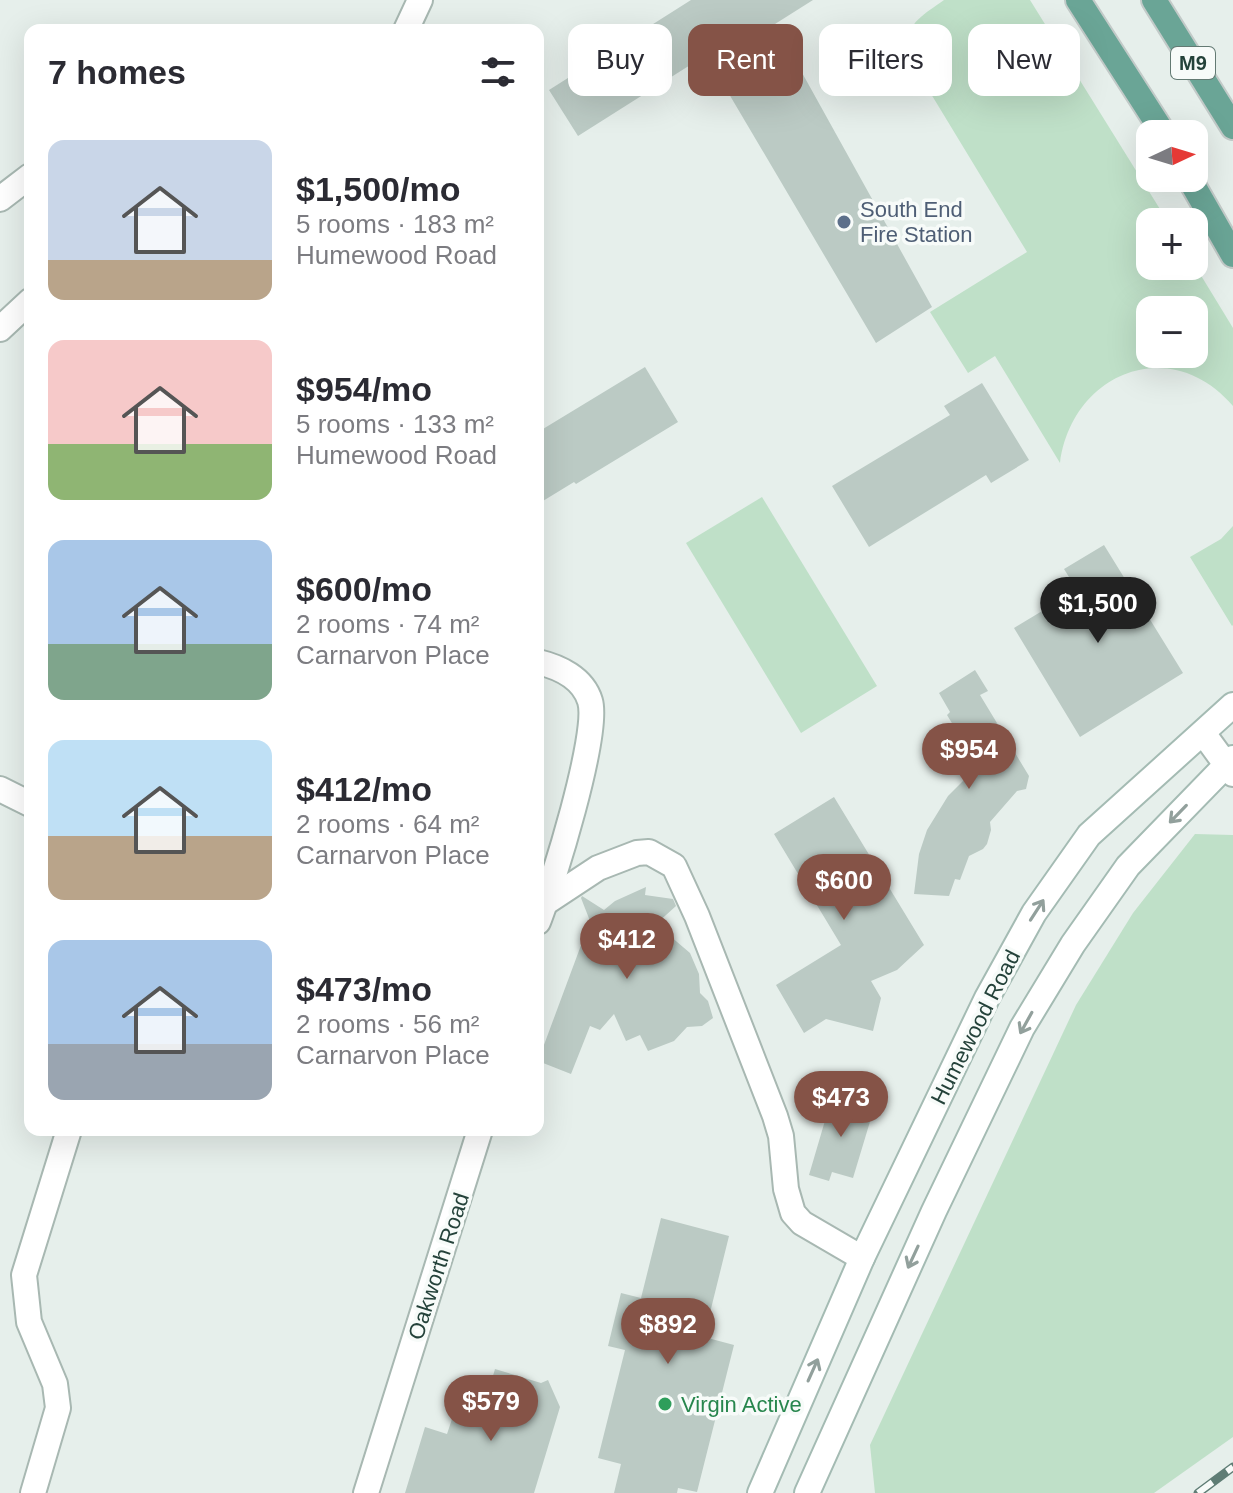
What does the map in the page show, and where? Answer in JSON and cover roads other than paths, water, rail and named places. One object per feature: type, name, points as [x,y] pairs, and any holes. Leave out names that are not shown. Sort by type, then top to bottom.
[{"type":"main road","points":[[1078,0],[1155,120]]},
{"type":"main road","name":"M9","points":[[1154,0],[1233,127]]},
{"type":"main road","points":[[1197,192],[1233,255]]},
{"type":"street","points":[[409,24],[420,0]]},
{"type":"street","points":[[0,199],[24,181]]},
{"type":"street","points":[[0,329],[24,307]]},
{"type":"street","points":[[544,664],[566,671],[580,683],[590,700],[592,724],[586,757],[544,906]]},
{"type":"street","name":"Humewood Road","points":[[760,1493],[862,1258],[987,998],[1034,913],[1089,835],[1233,705]]},
{"type":"street","points":[[1203,733],[1231,766]]},
{"type":"street","name":"Humewood Road","points":[[807,1493],[934,1211],[1022,1028],[1073,944],[1128,866],[1231,766]]},
{"type":"street","points":[[0,789],[24,801]]},
{"type":"street","points":[[544,911],[598,868],[637,853],[649,852],[674,866],[697,916],[775,1116],[781,1136],[786,1189],[793,1213],[802,1223],[862,1258]]},
{"type":"street","points":[[33,1493],[58,1408],[55,1384],[29,1322],[24,1275],[67,1136]]},
{"type":"street","name":"Oakworth Road","points":[[366,1493],[478,1136]]},
{"type":"railway","points":[[1198,1493],[1233,1467]]},
{"type":"place","name":"South End Fire Station","points":[[844,222]]},
{"type":"place","name":"Virgin Active","points":[[665,1404]]}]
